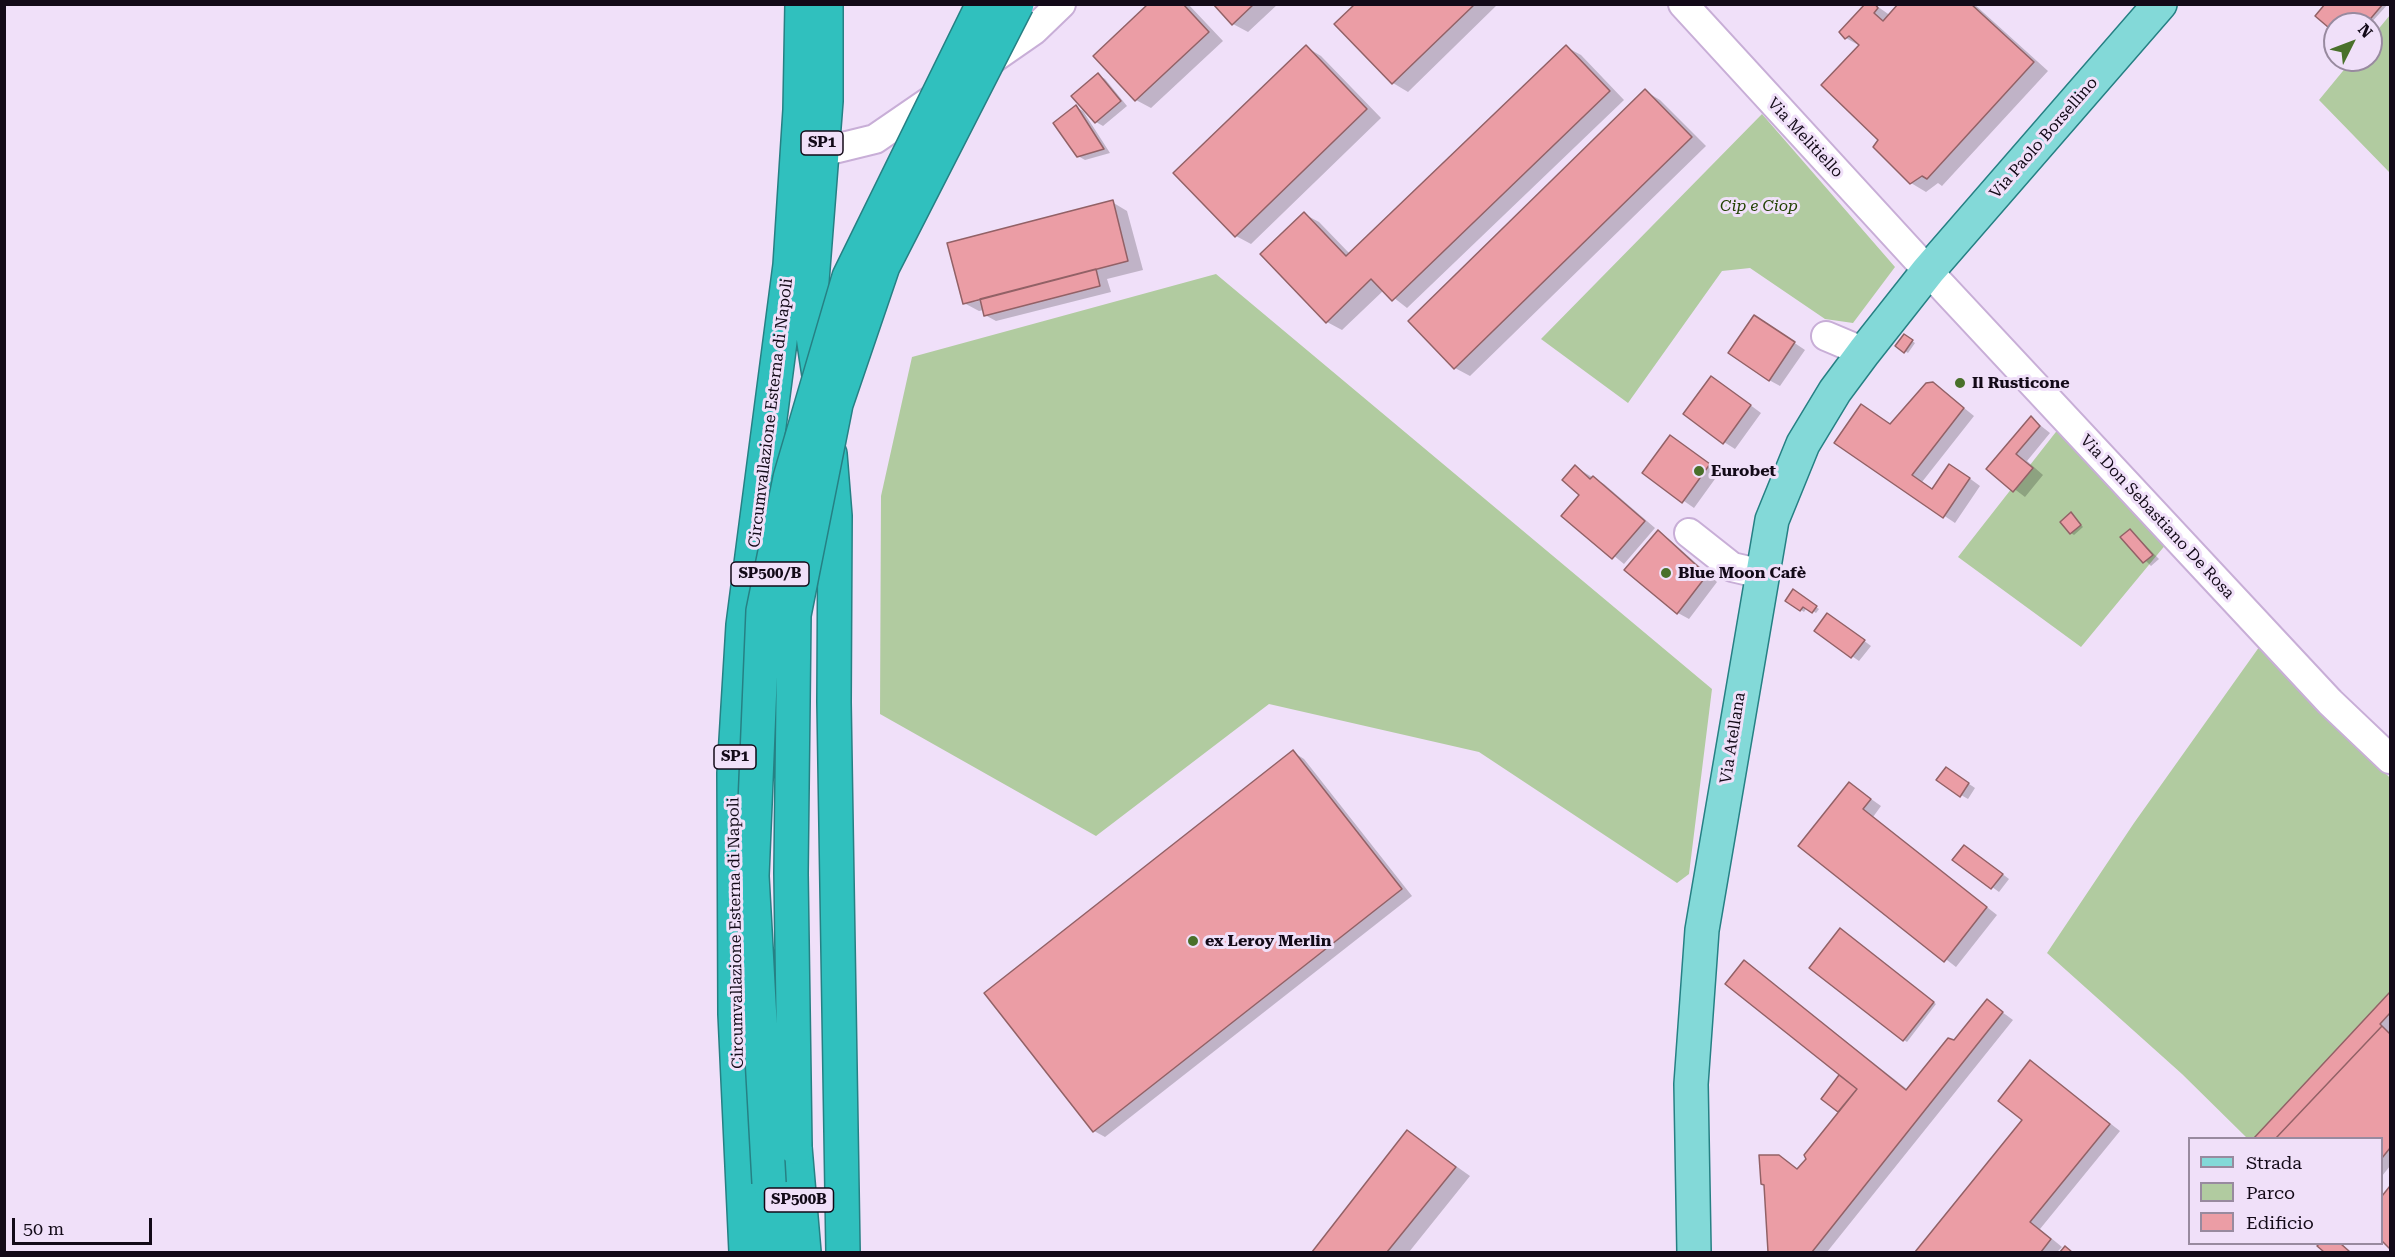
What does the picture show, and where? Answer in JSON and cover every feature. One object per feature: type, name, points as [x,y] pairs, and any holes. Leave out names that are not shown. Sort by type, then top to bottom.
[{"type":"highway","name":"Circumvallazione Esterna di Napoli","points":[[746,1252],[735,1014],[734,774],[743,625],[790,265],[800,110],[801,4]]},
{"type":"highway","name":"Circumvallazione Esterna di Napoli","points":[[826,4],[826,101],[812,281],[813,336],[831,458],[835,516],[834,702],[843,1252]]},
{"type":"highway","name":"SP500/B","points":[[770,1183],[752,876],[763,611],[789,478],[849,278],[983,4]]},
{"type":"highway","name":"SP500/B","points":[[795,1147],[791,873],[796,604],[836,404],[883,266],[1017,4]]},
{"type":"highway","name":"SP500B","points":[[795,1147],[804,1252]]},
{"type":"highway","name":"SP500B","points":[[770,1183],[776,1252]]},
{"type":"main road","name":"Via Paolo Borsellino","points":[[1928,271],[2160,4]]},
{"type":"main road","name":"Via Atellana","points":[[1694,1252],[1691,1084],[1702,930],[1772,520],[1803,444],[1835,391],[1928,271]]},
{"type":"street","points":[[822,152],[875,139],[1034,30],[1061,4]]},
{"type":"street","name":"Via Melitiello","points":[[1683,4],[1775,116],[1928,271]]},
{"type":"street","name":"Via Don Sebastiano De Rosa","points":[[1928,271],[2330,702],[2391,759]]},
{"type":"street","points":[[1826,336],[1864,352]]},
{"type":"street","points":[[1689,533],[1732,567],[1762,573]]},
{"type":"green space","points":[[2390,15],[2390,173],[2319,100],[2342,72],[2383,72],[2383,23]]},
{"type":"green space","name":"Cip e Ciop","points":[[1762,114],[1895,267],[1853,323],[1825,319],[1750,268],[1722,271],[1628,403],[1541,339]]},
{"type":"green space","points":[[1216,274],[1712,689],[1689,874],[1677,883],[1479,752],[1269,704],[1096,836],[880,714],[881,496],[912,357]]},
{"type":"green space","points":[[2059,428],[2167,543],[2081,647],[1958,557]]},
{"type":"green space","points":[[2262,643],[2390,778],[2390,996],[2261,1137],[2246,1137],[2182,1074],[2047,953],[2134,823]]},
{"type":"building","points":[[1148,4],[1183,4],[1209,32],[1135,101],[1093,56]]},
{"type":"building","points":[[1213,4],[1254,4],[1232,25]]},
{"type":"building","points":[[1355,4],[1475,4],[1392,84],[1334,24]]},
{"type":"building","points":[[1865,4],[1875,4],[1878,8],[1874,13],[1883,21],[1898,4],[1971,4],[2034,62],[1927,179],[1922,176],[1910,184],[1873,147],[1878,140],[1821,85],[1859,45],[1849,36],[1845,39],[1839,32]]},
{"type":"building","points":[[2325,4],[2383,4],[2376,12],[2323,12],[2323,23],[2315,16]]},
{"type":"building","points":[[1306,45],[1367,109],[1235,237],[1173,173]]},
{"type":"building","points":[[1566,45],[1610,91],[1392,301],[1371,279],[1326,323],[1260,254],[1304,212],[1346,256]]},
{"type":"building","points":[[1098,73],[1121,101],[1095,123],[1071,96]]},
{"type":"building","points":[[1645,89],[1692,137],[1454,369],[1408,321]]},
{"type":"building","points":[[1076,105],[1104,149],[1077,157],[1053,123]]},
{"type":"building","points":[[1113,200],[1128,261],[963,304],[947,243]]},
{"type":"building","points":[[1096,269],[1100,286],[984,316],[980,299]]},
{"type":"building","points":[[1754,315],[1795,342],[1769,381],[1728,353]]},
{"type":"building","points":[[1904,334],[1913,340],[1904,353],[1895,346]]},
{"type":"building","points":[[1711,376],[1751,405],[1723,444],[1683,414]]},
{"type":"building","points":[[1933,382],[1964,408],[1912,475],[1932,489],[1949,464],[1970,478],[1943,518],[1834,443],[1861,404],[1890,424],[1926,383]]},
{"type":"building","points":[[2031,416],[2040,426],[2016,454],[2033,468],[2013,492],[1986,469]]},
{"type":"building","points":[[1670,435],[1710,464],[1682,503],[1642,473]]},
{"type":"building","points":[[1575,465],[1590,479],[1593,476],[1645,521],[1612,559],[1561,516],[1579,495],[1562,480]]},
{"type":"building","points":[[2071,512],[2081,525],[2070,534],[2060,522]]},
{"type":"building","points":[[2130,529],[2153,555],[2143,563],[2120,537]]},
{"type":"building","name":"Blue Moon Cafè","points":[[1658,530],[1707,575],[1677,614],[1624,570]]},
{"type":"building","points":[[1793,589],[1817,606],[1812,613],[1803,607],[1800,611],[1785,601]]},
{"type":"building","points":[[1827,613],[1865,640],[1851,658],[1814,631]]},
{"type":"building","name":"ex Leroy Merlin","points":[[1293,750],[1402,889],[1093,1132],[984,993]]},
{"type":"building","points":[[1946,767],[1969,783],[1960,797],[1936,780]]},
{"type":"building","points":[[1849,782],[1871,799],[1863,809],[1987,907],[1944,962],[1798,846]]},
{"type":"building","points":[[1964,845],[2003,874],[1991,889],[1952,860]]},
{"type":"building","points":[[1840,928],[1934,1002],[1903,1041],[1809,968]]},
{"type":"building","points":[[1744,960],[1906,1090],[1948,1038],[1954,1040],[1987,999],[2003,1012],[1812,1252],[1768,1252],[1764,1185],[1761,1184],[1759,1155],[1779,1155],[1797,1169],[1806,1159],[1804,1155],[1857,1089],[1725,984]]},
{"type":"building","points":[[2390,992],[2390,1013],[2380,1024],[2382,1026],[2277,1137],[2255,1137]]},
{"type":"building","points":[[2382,1026],[2390,1034],[2390,1148],[2383,1157],[2383,1137],[2277,1137]]},
{"type":"building","points":[[2030,1060],[2110,1124],[2030,1222],[2051,1239],[2041,1252],[1915,1252],[2022,1120],[1998,1101]]},
{"type":"building","points":[[1839,1075],[1857,1089],[1838,1112],[1821,1099]]},
{"type":"building","points":[[1407,1130],[1456,1167],[1387,1252],[1312,1252]]},
{"type":"building","points":[[2390,1186],[2390,1249],[2383,1242],[2383,1195]]},
{"type":"building","points":[[2342,1245],[2350,1252],[2324,1252],[2317,1246]]},
{"type":"building","points":[[2065,1246],[2072,1252],[2060,1252]]},
{"type":"place","name":"Il Rusticone","points":[[1960,383]]},
{"type":"place","name":"Eurobet","points":[[1699,471]]},
{"type":"place","name":"Blue Moon Cafè","points":[[1666,573]]},
{"type":"place","name":"ex Leroy Merlin","points":[[1193,941]]}]
